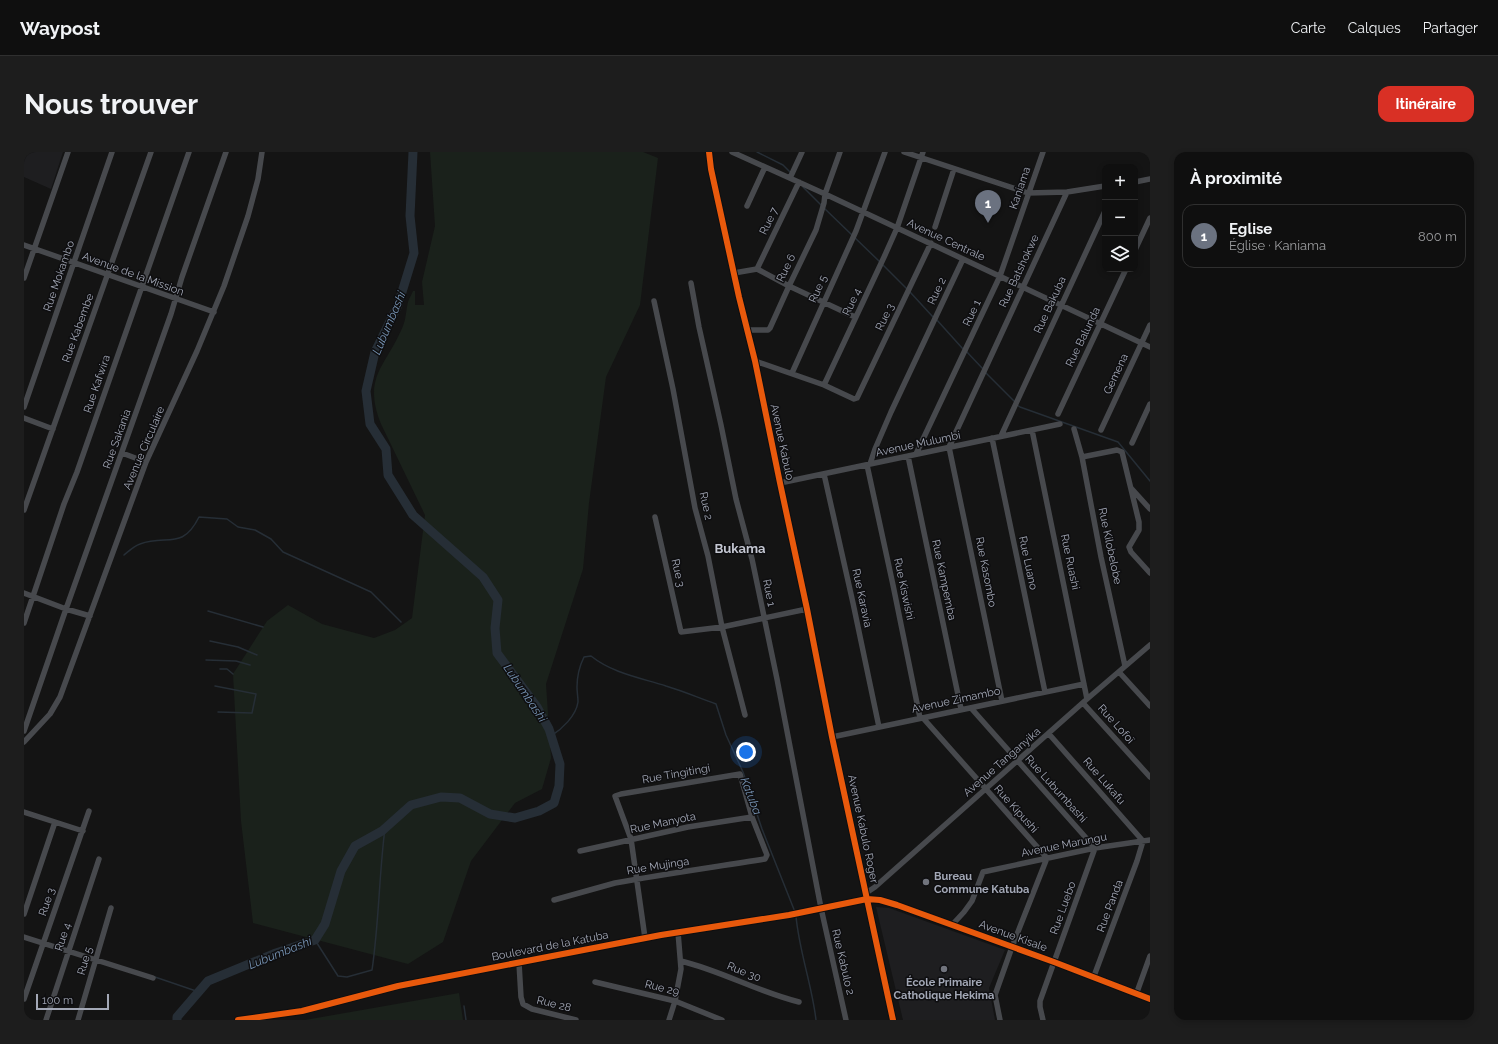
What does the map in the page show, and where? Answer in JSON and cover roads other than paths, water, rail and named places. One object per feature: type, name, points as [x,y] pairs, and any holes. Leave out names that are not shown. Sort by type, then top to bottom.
[{"type":"street","points":[[24,278],[68,152]]},
{"type":"street","name":"Rue Mokambo","points":[[24,407],[112,152]]},
{"type":"street","name":"Rue Kabembe","points":[[24,510],[151,152]]},
{"type":"street","name":"Rue Kafwira","points":[[24,623],[64,504],[189,152]]},
{"type":"street","name":"Rue Sakania","points":[[24,731],[176,300],[182,277],[226,152]]},
{"type":"street","points":[[255,152],[262,153]]},
{"type":"street","name":"Avenue Kabulo","points":[[709,152],[711,169],[755,361],[832,737]]},
{"type":"street","name":"Avenue Centrale","points":[[732,152],[931,243],[1150,347]]},
{"type":"street","points":[[790,178],[802,152]]},
{"type":"street","name":"Rue 6","points":[[747,330],[768,330],[770,328],[816,230],[824,203],[825,194],[840,152]]},
{"type":"street","name":"Rue 5","points":[[792,373],[864,212],[885,152]]},
{"type":"street","points":[[904,152],[923,155],[954,168],[1028,194],[1067,192],[1102,186]]},
{"type":"street","name":"Kaniama","points":[[1000,276],[1043,152]]},
{"type":"street","name":"Avenue Circulaire","points":[[24,742],[50,714],[60,697],[146,462],[214,312],[248,216],[258,179],[262,153]]},
{"type":"street","name":"Rue 4","points":[[824,385],[897,228],[923,155]]},
{"type":"street","points":[[747,206],[765,167]]},
{"type":"street","points":[[935,227],[954,168]]},
{"type":"street","points":[[1138,181],[1150,179]]},
{"type":"street","name":"Rue 7","points":[[757,269],[799,182]]},
{"type":"street","name":"Rue Batshokwe","points":[[950,447],[1067,192]]},
{"type":"street","name":"Rue Bakuba","points":[[1001,436],[1102,217]]},
{"type":"street","points":[[1138,244],[1150,218]]},
{"type":"street","name":"Rue 3","points":[[824,385],[854,399],[857,398],[931,243]]},
{"type":"street","name":"Avenue de la Mission","points":[[24,245],[176,300],[214,312]]},
{"type":"street","name":"Rue 2","points":[[868,464],[963,259]]},
{"type":"street","points":[[734,273],[757,269],[855,317]]},
{"type":"street","name":"Rue Balunda","points":[[1058,414],[1125,272]]},
{"type":"street","name":"Rue 1","points":[[916,454],[1000,276]]},
{"type":"street","name":"Rue 1","points":[[691,283],[698,327],[721,425],[736,499],[752,559],[788,730],[821,908]]},
{"type":"street","name":"Rue 2","points":[[654,301],[673,389],[695,508],[708,556],[722,627],[745,715]]},
{"type":"street","name":"Gemena","points":[[1101,430],[1150,325]]},
{"type":"street","points":[[755,361],[824,385]]},
{"type":"street","points":[[1132,443],[1150,404]]},
{"type":"street","points":[[24,418],[53,428]]},
{"type":"street","name":"Avenue Mulumbi","points":[[780,483],[1060,424]]},
{"type":"street","name":"Rue Kilobelobe","points":[[1074,429],[1082,457],[1101,557],[1125,666]]},
{"type":"street","name":"Rue Ruashi","points":[[1032,430],[1084,684],[1085,701]]},
{"type":"street","name":"Rue Luano","points":[[992,438],[1045,692]]},
{"type":"street","name":"Rue Kasombo","points":[[950,447],[1002,701]]},
{"type":"street","points":[[1082,457],[1120,450],[1124,456],[1139,530],[1129,547],[1131,552],[1150,573]]},
{"type":"street","points":[[122,453],[146,462]]},
{"type":"street","name":"Rue Kampemba","points":[[908,456],[961,709]]},
{"type":"street","name":"Rue Kiswishi","points":[[868,464],[922,718]]},
{"type":"street","name":"Rue Karavia","points":[[824,474],[879,728]]},
{"type":"street","points":[[1131,488],[1150,509]]},
{"type":"street","name":"Rue 3","points":[[655,517],[680,632],[722,627]]},
{"type":"street","points":[[24,592],[66,609],[90,616]]},
{"type":"street","points":[[722,627],[807,609]]},
{"type":"street","name":"Avenue Tanganyika","points":[[867,896],[875,887],[1150,645]]},
{"type":"street","points":[[1119,672],[1150,706]]},
{"type":"street","name":"Avenue Zimambo","points":[[832,737],[1084,684]]},
{"type":"street","name":"Rue Lofoï","points":[[1085,701],[1150,777]]},
{"type":"street","name":"Rue Lubumbashi","points":[[971,708],[1095,848]]},
{"type":"street","name":"Rue Kipushi","points":[[922,718],[1047,858]]},
{"type":"street","name":"Rue Lukafu","points":[[1049,734],[1143,841]]},
{"type":"street","name":"Avenue Kabulo Roger","points":[[832,737],[893,1020]]},
{"type":"street","name":"Rue Tingitingi","points":[[632,840],[615,796],[621,794],[740,774],[752,817]]},
{"type":"street","name":"Rue 3","points":[[24,999],[89,811]]},
{"type":"street","points":[[24,812],[83,831]]},
{"type":"street","name":"Rue Manyota","points":[[580,851],[688,827],[752,817]]},
{"type":"street","name":"Rue Mujinga","points":[[554,900],[615,884],[767,858],[768,855],[752,817]]},
{"type":"street","points":[[24,914],[55,822]]},
{"type":"street","points":[[632,840],[646,938]]},
{"type":"street","name":"Avenue Marungu","points":[[952,925],[972,901],[982,872],[1095,848],[1150,840]]},
{"type":"street","name":"Rue Panda","points":[[1094,976],[1143,841]]},
{"type":"street","name":"Rue Luebo","points":[[1042,1020],[1040,1004],[1095,848]]},
{"type":"street","points":[[1000,1020],[995,995],[1012,946],[1047,858]]},
{"type":"street","name":"Rue 4","points":[[46,1020],[99,859]]},
{"type":"street","name":"Boulevard de la Katuba","points":[[238,1020],[302,1010],[398,986],[646,938],[796,914],[867,896]]},
{"type":"street","name":"Avenue Kisale","points":[[867,896],[1012,946],[1137,992],[1150,999]]},
{"type":"street","name":"Rue 5","points":[[78,1020],[97,960],[111,908]]},
{"type":"street","name":"Rue Kabulo 2","points":[[821,908],[846,1020]]},
{"type":"street","points":[[669,1020],[682,969],[678,932]]},
{"type":"street","points":[[24,937],[153,978]]},
{"type":"street","points":[[1137,992],[1150,956]]},
{"type":"street","name":"Rue 30","points":[[681,961],[712,969],[759,989],[799,1002]]},
{"type":"street","name":"Rue 28","points":[[519,963],[521,1000],[523,1004],[532,1009],[576,1020]]},
{"type":"street","name":"Rue 29","points":[[595,982],[675,1001],[722,1020]]},
{"type":"waterway","name":"Lubumbashi","points":[[177,1020],[177,1017],[208,981],[276,953],[315,940],[325,924],[341,871],[355,846],[382,831],[411,805],[441,797],[460,798],[490,814],[515,818],[539,811],[554,803],[559,786],[560,764],[549,729],[537,707],[497,653],[495,628],[498,600],[483,577],[413,515],[388,475],[386,449],[370,424],[366,391],[375,352],[398,305],[414,253],[410,216],[413,152]]},
{"type":"waterway","points":[[757,152],[783,165],[791,173]]},
{"type":"waterway","points":[[803,187],[821,205]]},
{"type":"waterway","points":[[824,208],[880,262]]},
{"type":"waterway","points":[[883,265],[907,289]]},
{"type":"waterway","points":[[910,292],[933,317]]},
{"type":"waterway","points":[[936,319],[963,349]]},
{"type":"waterway","points":[[966,351],[983,369]]},
{"type":"waterway","points":[[985,372],[1015,402]]},
{"type":"waterway","points":[[1017,405],[1118,442],[1150,481]]},
{"type":"waterway","points":[[124,555],[140,544],[150,541],[173,540],[180,538],[193,528],[199,517],[227,519],[238,527],[255,530],[271,539],[283,552],[371,592],[401,622]]},
{"type":"waterway","points":[[208,611],[263,627]]},
{"type":"waterway","points":[[210,641],[238,647],[257,655]]},
{"type":"waterway","name":"Katuba","points":[[551,736],[568,722],[577,707],[578,675],[584,657],[591,656],[617,671],[672,688],[716,704],[726,735],[743,772],[762,829],[795,912]]},
{"type":"waterway","points":[[206,660],[236,661],[250,665]]},
{"type":"waterway","points":[[220,669],[227,669],[233,674]]},
{"type":"waterway","points":[[215,686],[256,694],[252,713],[218,712]]},
{"type":"waterway","points":[[315,940],[338,976],[347,977],[372,970],[385,828]]},
{"type":"waterway","name":"Katuba","points":[[796,916],[816,1020]]},
{"type":"waterway","points":[[155,977],[199,992]]},
{"type":"waterway","points":[[464,1006],[466,1020]]},
{"type":"place","name":"Eglise","points":[[988,223]]},
{"type":"place","name":"Bureau Commune Katuba","points":[[926,882]]},
{"type":"place","name":"École Primaire Catholique Hekima","points":[[944,969]]},
{"type":"district","name":"Bukama","points":[[740,548]]}]
